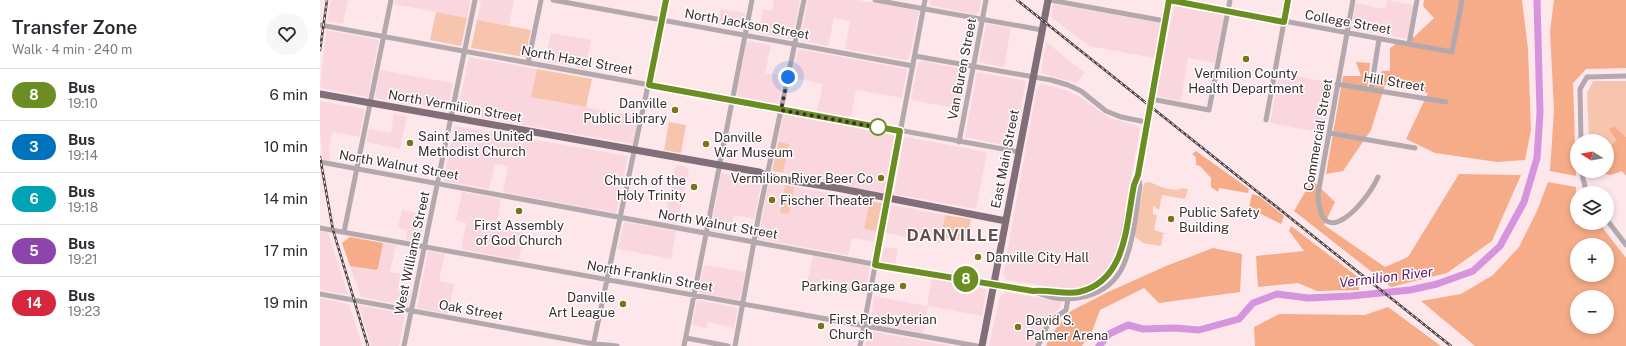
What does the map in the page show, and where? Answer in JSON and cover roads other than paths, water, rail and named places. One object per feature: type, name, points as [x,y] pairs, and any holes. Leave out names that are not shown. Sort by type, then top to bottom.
[{"type":"main road","name":"East Main Street","points":[[982,346],[1049,0]]},
{"type":"main road","name":"North Vermilion Street","points":[[320,94],[657,155],[672,160],[719,167],[757,176],[767,176],[1006,221]]},
{"type":"street","points":[[344,232],[391,0]]},
{"type":"street","name":"West Williams Street","points":[[404,346],[475,0]]},
{"type":"street","points":[[528,63],[541,0]]},
{"type":"street","name":"North Jackson Street","points":[[553,0],[584,3],[662,20],[913,66]]},
{"type":"street","points":[[594,344],[666,0]]},
{"type":"street","points":[[684,346],[752,0]]},
{"type":"street","points":[[735,346],[754,241],[804,0]]},
{"type":"street","points":[[875,0],[1042,30]]},
{"type":"street","points":[[860,346],[925,0]]},
{"type":"street","name":"Van Buren Street","points":[[959,142],[986,0]]},
{"type":"street","points":[[1049,0],[1165,21]]},
{"type":"street","points":[[1033,291],[1042,290],[1069,293],[1091,288],[1109,275],[1118,260],[1134,185],[1138,175],[1146,122],[1169,0]]},
{"type":"street","name":"College Street","points":[[1169,0],[1452,52],[1462,0]]},
{"type":"street","points":[[1151,99],[1209,110],[1230,0]]},
{"type":"street","points":[[1266,120],[1288,0]]},
{"type":"street","name":"Commercial Street","points":[[1353,0],[1318,194],[1318,209],[1322,218],[1328,223],[1335,223],[1345,218],[1367,196],[1378,177]]},
{"type":"street","points":[[1409,44],[1418,0]]},
{"type":"street","name":"North Hazel Street","points":[[320,25],[781,110],[1019,152]]},
{"type":"street","points":[[1371,90],[1380,39]]},
{"type":"street","points":[[915,56],[1033,77],[1068,85],[1081,92],[1106,111],[1121,117],[1146,122]]},
{"type":"street","points":[[1581,134],[1580,89],[1587,77],[1626,76]]},
{"type":"street","name":"Hill Street","points":[[1337,84],[1446,102]]},
{"type":"street","points":[[1329,133],[1415,148]]},
{"type":"street","name":"North Walnut Street","points":[[320,162],[754,241],[875,265],[1033,291]]},
{"type":"street","points":[[1033,291],[1041,295],[1079,299],[1095,294],[1116,277],[1128,252],[1140,186],[1138,175]]},
{"type":"street","name":"North Franklin Street","points":[[320,228],[977,346]]},
{"type":"street","points":[[1614,229],[1626,245]]},
{"type":"street","name":"Oak Street","points":[[320,294],[594,344],[617,346]]},
{"type":"street","points":[[1038,346],[1048,322],[1066,310],[1068,299]]},
{"type":"street","points":[[686,338],[728,346]]},
{"type":"waterway","name":"Vermilion River","points":[[1099,346],[1109,334],[1128,325],[1143,329],[1175,328],[1199,330],[1239,319],[1253,303],[1277,294],[1308,298],[1351,296],[1410,290],[1437,284],[1473,271],[1500,246],[1524,202],[1537,158],[1540,113],[1537,0]]},
{"type":"railway","points":[[320,50],[327,0]]},
{"type":"railway","points":[[1017,0],[1451,346]]},
{"type":"railway","points":[[320,157],[333,230],[368,346]]},
{"type":"place","name":"Vermilion County Health Department","points":[[1246,59]]},
{"type":"place","name":"Danville Public Library","points":[[675,110]]},
{"type":"place","name":"Saint James United Methodist Church","points":[[410,143]]},
{"type":"place","name":"Danville War Museum","points":[[706,144]]},
{"type":"place","name":"Vermilion River Beer Co","points":[[881,178]]},
{"type":"place","name":"Church of the Holy Trinity","points":[[694,187]]},
{"type":"place","name":"Fischer Theater","points":[[772,200]]},
{"type":"place","name":"First Assembly of God Church","points":[[519,211]]},
{"type":"place","name":"Public Safety Building","points":[[1171,219]]},
{"type":"place","name":"Danville City Hall","points":[[978,257]]},
{"type":"place","name":"Parking Garage","points":[[903,286]]},
{"type":"place","name":"Danville Art League","points":[[623,304]]},
{"type":"place","name":"First Presbyterian Church","points":[[821,326]]},
{"type":"place","name":"David S. Palmer Arena","points":[[1018,327]]},
{"type":"district","name":"DANVILLE","points":[[953,235]]}]
